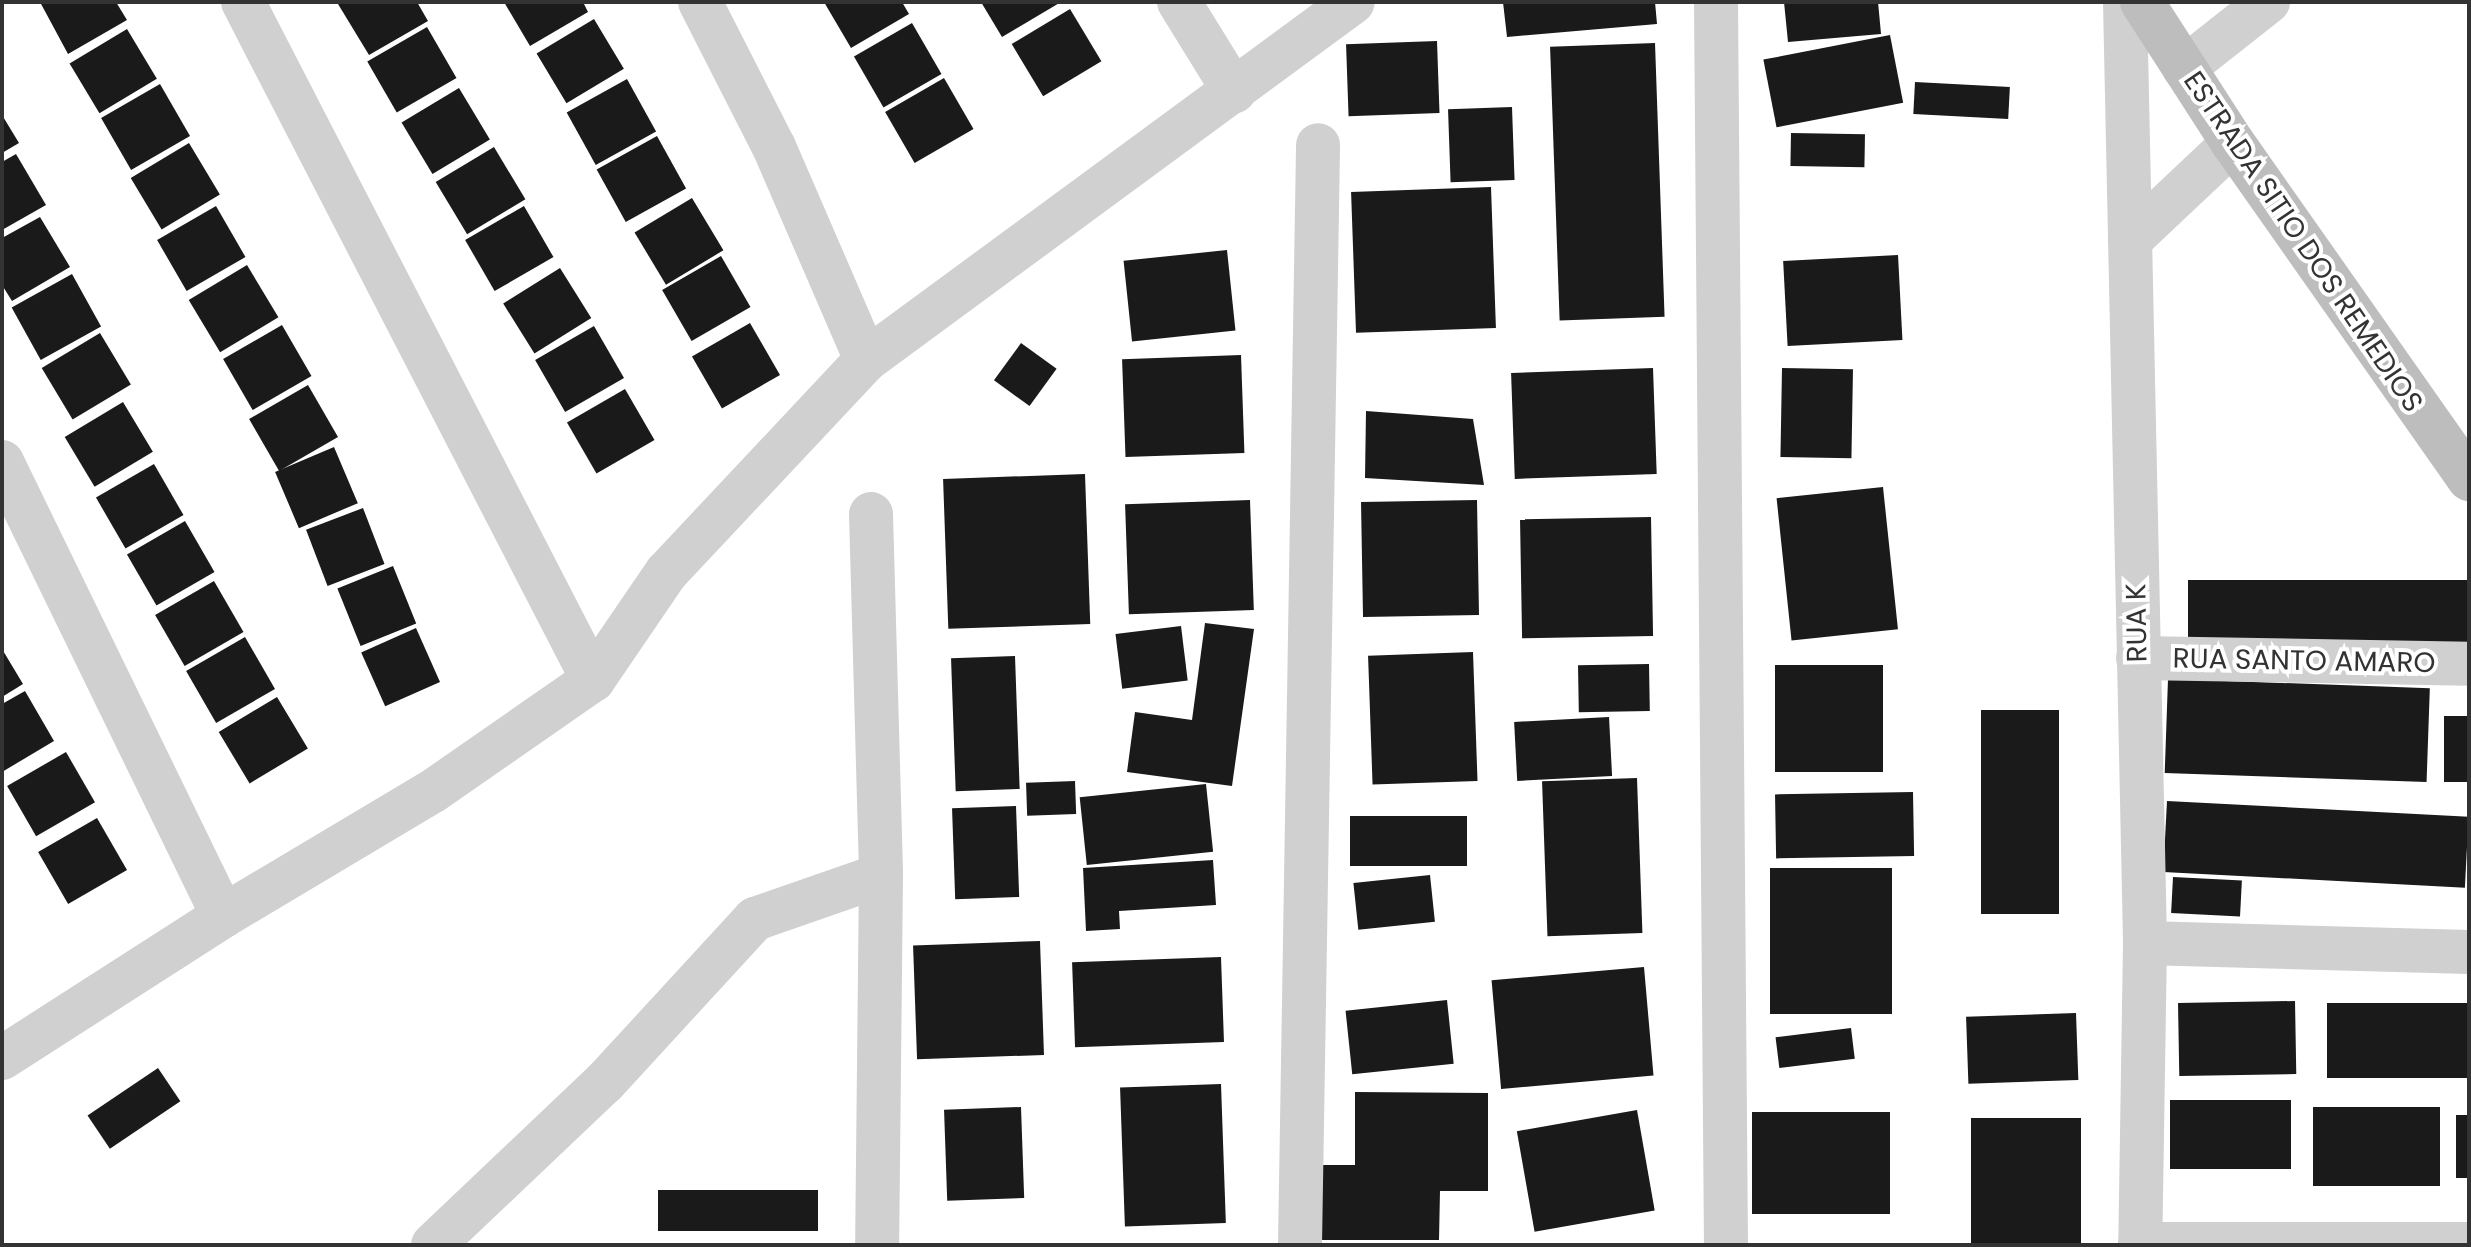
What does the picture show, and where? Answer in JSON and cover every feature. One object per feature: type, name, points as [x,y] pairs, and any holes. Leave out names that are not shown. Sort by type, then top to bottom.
[{"type":"street","points":[[243,2],[593,680]]},
{"type":"street","points":[[700,2],[774,147],[866,360]]},
{"type":"street","points":[[1179,2],[1234,91]]},
{"type":"street","points":[[2,1058],[223,916],[433,791],[593,680],[666,573],[866,360],[1353,2]]},
{"type":"street","points":[[1716,2],[1726,1245]]},
{"type":"street","name":"RUA K","points":[[2125,2],[2145,943],[2140,1245]]},
{"type":"street","name":"ESTRADA SITIO DOS REMEDIOS","points":[[2142,2],[2233,143],[2469,479]]},
{"type":"street","points":[[2184,68],[2268,2]]},
{"type":"street","points":[[2130,240],[2233,143]]},
{"type":"street","points":[[1300,1245],[1318,145]]},
{"type":"street","points":[[2,462],[223,916]]},
{"type":"street","points":[[871,514],[881,875],[877,1245]]},
{"type":"street","name":"RUA SANTO AMARO","points":[[2138,658],[2469,664]]},
{"type":"street","points":[[433,1245],[604,1083],[755,919],[881,875]]},
{"type":"street","points":[[2145,943],[2469,952]]},
{"type":"street","points":[[2140,1245],[2469,1244]]},
{"type":"building","points":[[40,2],[116,2],[127,20],[68,54]]},
{"type":"building","points":[[417,2],[428,21],[369,55],[338,4]]},
{"type":"building","points":[[504,2],[583,2],[588,12],[530,46]]},
{"type":"building","points":[[824,2],[902,2],[909,14],[851,48]]},
{"type":"building","points":[[981,2],[1061,2],[1002,37]]},
{"type":"building","points":[[1503,2],[1655,2],[1657,24],[1507,37]]},
{"type":"building","points":[[1784,2],[1878,2],[1881,34],[1788,42]]},
{"type":"building","points":[[1070,9],[1101,61],[1043,96],[1012,44]]},
{"type":"building","points":[[594,19],[624,69],[566,103],[537,54]]},
{"type":"building","points":[[912,23],[942,74],[883,108],[854,56]]},
{"type":"building","points":[[427,27],[456,78],[397,113],[367,62]]},
{"type":"building","points":[[127,29],[157,79],[99,113],[70,64]]},
{"type":"building","points":[[1890,35],[1903,103],[1777,127],[1763,60]]},
{"type":"building","points":[[1437,41],[1440,113],[1349,116],[1346,44]]},
{"type":"building","points":[[1655,43],[1665,317],[1560,320],[1550,47]]},
{"type":"building","points":[[944,78],[974,129],[915,163],[885,112]]},
{"type":"building","points":[[627,79],[656,131],[596,165],[567,112]]},
{"type":"building","points":[[1915,82],[2010,87],[2008,119],[1913,114]]},
{"type":"building","points":[[160,84],[190,136],[131,170],[101,118]]},
{"type":"building","points":[[459,88],[490,139],[432,174],[402,123]]},
{"type":"building","points":[[1512,107],[1515,180],[1451,182],[1448,109]]},
{"type":"building","points":[[2,115],[19,143],[2,153]]},
{"type":"building","points":[[1791,133],[1865,134],[1864,167],[1790,166]]},
{"type":"building","points":[[657,136],[686,188],[626,222],[597,169]]},
{"type":"building","points":[[189,143],[220,194],[162,229],[131,178]]},
{"type":"building","points":[[494,147],[525,199],[467,234],[436,182]]},
{"type":"building","points":[[16,154],[46,205],[2,230],[2,162]]},
{"type":"building","points":[[1491,187],[1496,328],[1356,333],[1351,192]]},
{"type":"building","points":[[692,198],[723,250],[666,285],[635,233]]},
{"type":"building","points":[[216,206],[246,257],[187,291],[157,240]]},
{"type":"building","points":[[524,206],[554,257],[495,291],[465,240]]},
{"type":"building","points":[[40,217],[70,267],[12,301],[2,285],[2,238]]},
{"type":"building","points":[[1227,250],[1235,331],[1132,341],[1124,261]]},
{"type":"building","points":[[1898,255],[1902,340],[1788,346],[1783,261]]},
{"type":"building","points":[[721,256],[750,307],[692,341],[662,290]]},
{"type":"building","points":[[247,265],[278,317],[220,352],[189,300]]},
{"type":"building","points":[[560,268],[591,318],[534,354],[503,304]]},
{"type":"building","points":[[72,274],[101,326],[41,360],[12,307]]},
{"type":"building","points":[[750,323],[780,375],[722,408],[692,357]]},
{"type":"building","points":[[282,325],[312,376],[253,410],[223,359]]},
{"type":"building","points":[[594,326],[624,378],[565,412],[535,360]]},
{"type":"building","points":[[100,333],[131,384],[73,419],[42,368]]},
{"type":"building","points":[[1021,343],[1057,369],[1030,406],[994,380]]},
{"type":"building","points":[[1241,355],[1244,453],[1125,457],[1122,359]]},
{"type":"building","points":[[1653,368],[1657,474],[1515,479],[1511,373]]},
{"type":"building","points":[[1782,368],[1853,369],[1851,458],[1780,457]]},
{"type":"building","points":[[308,385],[338,437],[279,471],[249,419]]},
{"type":"building","points":[[625,389],[654,440],[596,474],[567,423]]},
{"type":"building","points":[[123,402],[153,452],[95,487],[65,437]]},
{"type":"building","points":[[1366,411],[1473,419],[1484,485],[1365,478]]},
{"type":"building","points":[[334,447],[358,503],[299,528],[275,472]]},
{"type":"building","points":[[154,464],[184,515],[125,549],[96,498]]},
{"type":"building","points":[[1085,474],[1090,624],[948,629],[943,479]]},
{"type":"building","points":[[1883,487],[1898,629],[1792,640],[1777,498]]},
{"type":"building","points":[[1250,500],[1254,610],[1129,614],[1125,504]]},
{"type":"building","points":[[1477,500],[1479,615],[1363,617],[1361,502]]},
{"type":"building","points":[[363,508],[385,564],[328,586],[306,530]]},
{"type":"building","points":[[1651,517],[1653,636],[1522,638],[1520,519]]},
{"type":"building","points":[[185,521],[214,572],[156,606],[127,554]]},
{"type":"building","points":[[393,566],[416,623],[361,646],[337,588]]},
{"type":"building","points":[[2188,580],[2469,580],[2469,652],[2188,652]]},
{"type":"building","points":[[214,581],[244,632],[185,666],[155,615]]},
{"type":"building","points":[[1205,623],[1254,629],[1232,786],[1127,772],[1135,712],[1192,720]]},
{"type":"building","points":[[1181,626],[1188,681],[1122,689],[1115,634]]},
{"type":"building","points":[[416,628],[440,682],[385,706],[361,652]]},
{"type":"building","points":[[245,637],[275,689],[216,723],[186,671]]},
{"type":"building","points":[[2,649],[23,684],[2,697]]},
{"type":"building","points":[[1473,652],[1478,781],[1373,785],[1368,656]]},
{"type":"building","points":[[1015,656],[1020,789],[956,791],[951,658]]},
{"type":"building","points":[[1649,664],[1650,711],[1579,712],[1578,665]]},
{"type":"building","points":[[1775,665],[1883,665],[1883,772],[1775,772]]},
{"type":"building","points":[[2168,679],[2430,688],[2427,782],[2165,773]]},
{"type":"building","points":[[25,691],[54,741],[2,772],[2,704]]},
{"type":"building","points":[[277,697],[308,748],[250,783],[219,732]]},
{"type":"building","points":[[1981,710],[2059,710],[2059,914],[1981,914]]},
{"type":"building","points":[[2444,716],[2469,716],[2469,782],[2444,782]]},
{"type":"building","points":[[1609,717],[1612,776],[1517,781],[1514,722]]},
{"type":"building","points":[[66,752],[95,802],[36,836],[7,786]]},
{"type":"building","points":[[1637,778],[1642,933],[1547,936],[1542,781]]},
{"type":"building","points":[[1075,781],[1076,814],[1027,816],[1026,783]]},
{"type":"building","points":[[1206,784],[1213,852],[1087,865],[1080,797]]},
{"type":"building","points":[[1913,792],[1914,856],[1776,858],[1775,794]]},
{"type":"building","points":[[2167,801],[2469,817],[2465,888],[2163,872]]},
{"type":"building","points":[[1016,806],[1019,897],[955,899],[952,808]]},
{"type":"building","points":[[1350,816],[1467,816],[1467,866],[1350,866]]},
{"type":"building","points":[[97,818],[127,870],[68,904],[38,852]]},
{"type":"building","points":[[1213,860],[1216,905],[1119,911],[1120,929],[1086,931],[1083,868]]},
{"type":"building","points":[[1770,868],[1892,868],[1892,1014],[1770,1014]]},
{"type":"building","points":[[1430,875],[1435,922],[1358,930],[1353,883]]},
{"type":"building","points":[[2173,877],[2242,881],[2240,917],[2171,913]]},
{"type":"building","points":[[1040,941],[1044,1055],[917,1059],[913,945]]},
{"type":"building","points":[[1221,957],[1224,1042],[1075,1047],[1072,962]]},
{"type":"building","points":[[1644,967],[1653,1076],[1501,1089],[1492,980]]},
{"type":"building","points":[[1447,1000],[1454,1064],[1352,1074],[1346,1011]]},
{"type":"building","points":[[2295,1001],[2296,1074],[2179,1076],[2178,1003]]},
{"type":"building","points":[[2327,1003],[2469,1003],[2469,1078],[2327,1078]]},
{"type":"building","points":[[2076,1013],[2078,1080],[1968,1084],[1966,1017]]},
{"type":"building","points":[[1851,1028],[1855,1059],[1779,1068],[1776,1037]]},
{"type":"building","points":[[158,1068],[180,1101],[110,1149],[88,1116]]},
{"type":"building","points":[[1221,1084],[1226,1223],[1125,1226],[1120,1088]]},
{"type":"building","points":[[1355,1092],[1488,1093],[1488,1191],[1440,1191],[1439,1240],[1318,1240],[1318,1165],[1355,1165]]},
{"type":"building","points":[[2170,1100],[2291,1100],[2291,1169],[2170,1169]]},
{"type":"building","points":[[1021,1107],[1024,1198],[947,1201],[944,1110]]},
{"type":"building","points":[[2313,1107],[2440,1107],[2440,1186],[2313,1186]]},
{"type":"building","points":[[1637,1110],[1655,1210],[1535,1232],[1517,1131]]},
{"type":"building","points":[[1752,1112],[1890,1112],[1890,1214],[1752,1214]]},
{"type":"building","points":[[2456,1115],[2469,1115],[2469,1178],[2456,1178]]},
{"type":"building","points":[[1971,1118],[2081,1118],[2081,1245],[1971,1245]]},
{"type":"building","points":[[658,1190],[818,1190],[818,1231],[658,1231]]}]
